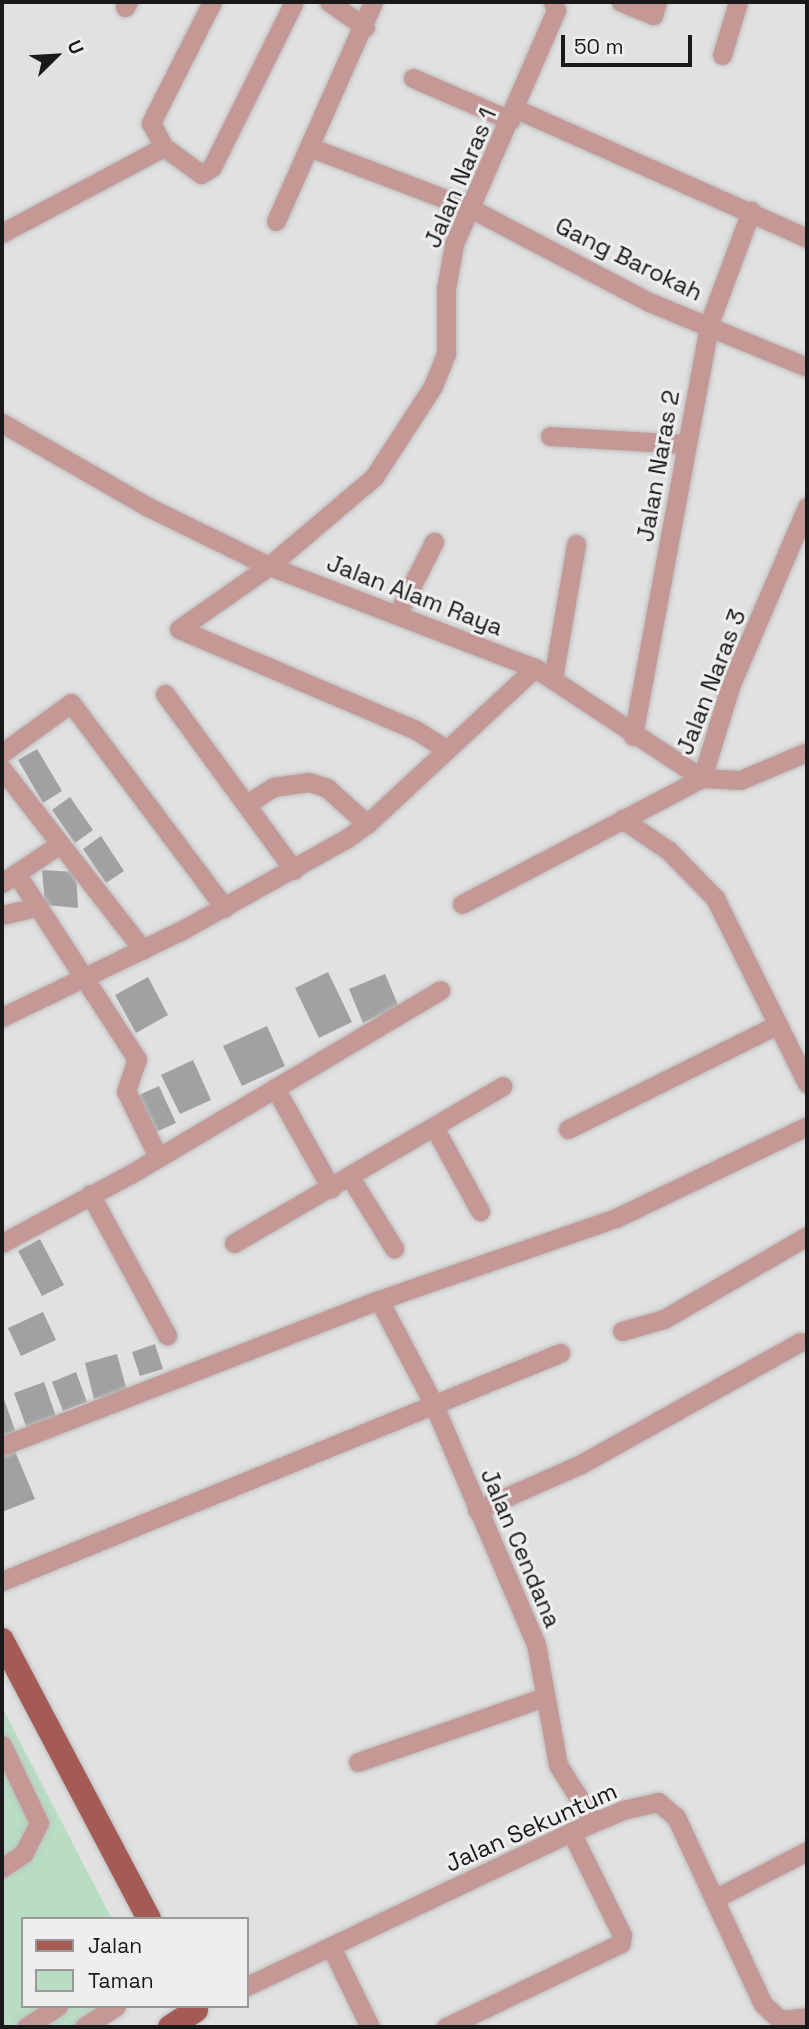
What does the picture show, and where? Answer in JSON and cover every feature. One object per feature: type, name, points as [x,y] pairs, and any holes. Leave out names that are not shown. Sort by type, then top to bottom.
[{"type":"main road","points":[[2,1640],[148,1917]]},
{"type":"main road","points":[[170,2027],[199,2012]]},
{"type":"street","points":[[212,2],[151,123],[164,148],[195,172],[209,171],[294,2]]},
{"type":"street","points":[[329,2],[365,27]]},
{"type":"street","points":[[276,221],[365,27],[373,2]]},
{"type":"street","name":"Jalan Naras 1","points":[[446,749],[414,729],[179,629],[269,566],[374,477],[433,386],[446,354],[446,289],[454,244],[513,115],[556,10],[553,2]]},
{"type":"street","points":[[621,2],[653,15],[657,2]]},
{"type":"street","points":[[722,55],[738,2]]},
{"type":"street","points":[[413,78],[513,115],[751,211],[807,238]]},
{"type":"street","name":"Gang Barokah","points":[[309,147],[470,208],[649,302],[709,324],[807,367]]},
{"type":"street","points":[[2,233],[164,148]]},
{"type":"street","name":"Jalan Naras 2","points":[[633,736],[684,444],[709,324],[751,211]]},
{"type":"street","name":"Jalan Alam Raya","points":[[2,423],[148,507],[269,566],[398,613],[535,668],[633,736],[702,778],[740,780],[807,752]]},
{"type":"street","points":[[550,436],[684,444]]},
{"type":"street","name":"Jalan Naras 3","points":[[462,904],[702,778],[731,684],[807,507]]},
{"type":"street","points":[[398,613],[434,542]]},
{"type":"street","points":[[554,679],[576,544]]},
{"type":"street","points":[[2,1017],[225,908],[294,870],[368,824],[535,668]]},
{"type":"street","points":[[165,694],[294,870]]},
{"type":"street","points":[[2,753],[71,703],[225,908]]},
{"type":"street","points":[[2,769],[143,950]]},
{"type":"street","points":[[247,804],[273,787],[309,782],[327,788],[368,824]]},
{"type":"street","points":[[622,819],[668,850],[715,898],[807,1083]]},
{"type":"street","points":[[60,844],[9,878],[38,907],[137,1059],[126,1091],[158,1157]]},
{"type":"street","points":[[2,915],[38,907]]},
{"type":"street","points":[[2,1243],[158,1157],[440,990]]},
{"type":"street","points":[[568,1129],[777,1025]]},
{"type":"street","points":[[234,1243],[503,1086]]},
{"type":"street","points":[[275,1088],[331,1188]]},
{"type":"street","points":[[2,1446],[379,1300],[617,1217],[807,1126]]},
{"type":"street","points":[[434,1128],[480,1211]]},
{"type":"street","points":[[350,1177],[394,1248]]},
{"type":"street","points":[[90,1194],[167,1335]]},
{"type":"street","points":[[622,1331],[664,1318],[807,1236]]},
{"type":"street","name":"Jalan Cendana","points":[[379,1300],[433,1403],[536,1644],[558,1765],[594,1822]]},
{"type":"street","points":[[477,1510],[581,1464],[800,1342]]},
{"type":"street","points":[[2,1581],[560,1353]]},
{"type":"street","points":[[358,1762],[545,1697]]},
{"type":"street","points":[[2,1745],[39,1824],[24,1853],[2,1868]]},
{"type":"street","name":"Jalan Sekuntum","points":[[248,1986],[571,1832],[650,1802],[665,1805],[676,1817],[763,2004],[779,2024],[807,2017]]},
{"type":"street","points":[[457,2025],[621,1943],[622,1935],[571,1832]]},
{"type":"street","points":[[714,1899],[807,1851]]},
{"type":"street","points":[[331,1947],[370,2027]]},
{"type":"street","points":[[26,2027],[55,2008]]},
{"type":"street","points":[[84,2027],[113,2008]]},
{"type":"green space","points":[[2,1707],[111,1917],[21,1917],[21,2008],[111,2008],[83,2027],[2,2027]]},
{"type":"building","points":[[37,749],[62,791],[43,803],[18,760]]},
{"type":"building","points":[[70,797],[93,830],[75,843],[52,810]]},
{"type":"building","points":[[101,836],[124,871],[106,883],[83,849]]},
{"type":"building","points":[[42,870],[76,872],[78,908],[45,905]]},
{"type":"building","points":[[328,972],[352,1022],[319,1038],[295,988]]},
{"type":"building","points":[[385,974],[399,1007],[363,1023],[349,989]]},
{"type":"building","points":[[148,977],[168,1015],[136,1033],[115,995]]},
{"type":"building","points":[[267,1026],[285,1066],[242,1086],[223,1046]]},
{"type":"building","points":[[193,1060],[211,1100],[180,1114],[161,1075]]},
{"type":"building","points":[[159,1086],[176,1123],[156,1132],[139,1095]]},
{"type":"building","points":[[40,1239],[64,1285],[42,1296],[18,1251]]},
{"type":"building","points":[[43,1312],[56,1340],[21,1356],[8,1328]]},
{"type":"building","points":[[155,1344],[163,1369],[140,1376],[132,1352]]},
{"type":"building","points":[[117,1354],[127,1391],[94,1399],[85,1363]]},
{"type":"building","points":[[76,1372],[87,1402],[63,1411],[52,1382]]},
{"type":"building","points":[[44,1382],[57,1419],[27,1429],[14,1393]]},
{"type":"building","points":[[4,1399],[17,1436],[2,1442],[2,1400]]},
{"type":"building","points":[[15,1451],[35,1499],[2,1512],[2,1456]]}]
